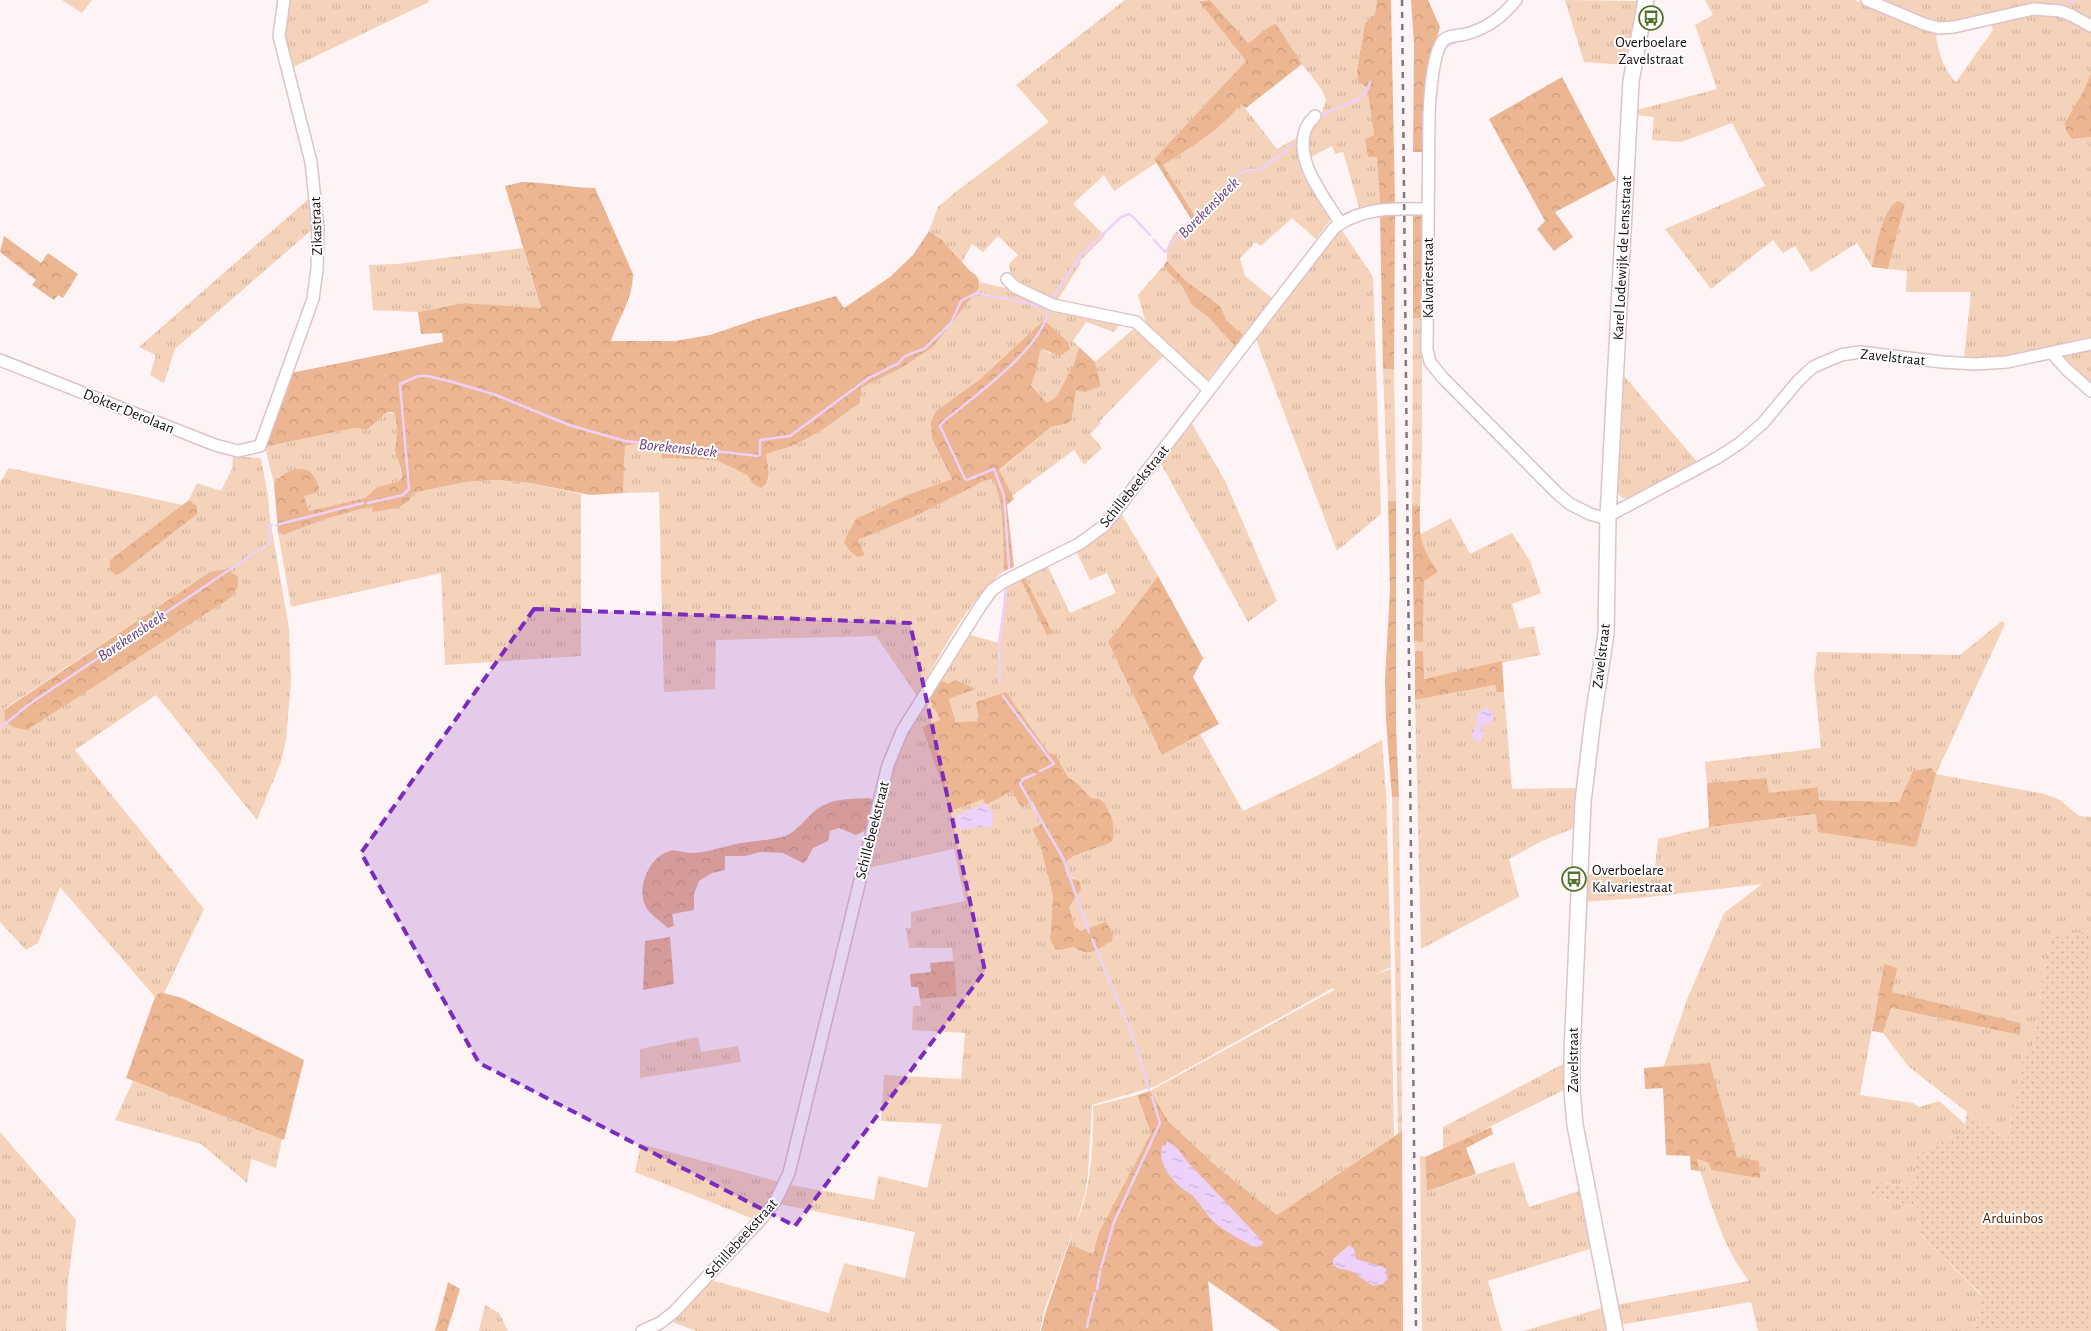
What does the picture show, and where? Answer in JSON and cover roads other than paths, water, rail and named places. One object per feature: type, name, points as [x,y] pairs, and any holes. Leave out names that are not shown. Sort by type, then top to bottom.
[{"type":"street","name":"Zikastraat","points":[[260,446],[314,299],[317,269],[318,228],[311,162],[279,36],[284,0]]},
{"type":"street","name":"Kalvariestraat","points":[[1516,0],[1504,15],[1492,24],[1468,34],[1447,38],[1442,41],[1437,54],[1429,105],[1427,350],[1430,362],[1462,398],[1557,493],[1570,504],[1590,514],[1600,518],[1608,516]]},
{"type":"street","name":"Karel Lodewijk de Lensstraat","points":[[1608,516],[1631,81],[1646,0]]},
{"type":"street","points":[[1867,0],[1924,24],[1939,28],[1954,27],[2034,9],[2060,11],[2091,26]]},
{"type":"street","points":[[1315,116],[1306,127],[1303,141],[1305,160],[1340,223]]},
{"type":"street","name":"Schillebeekstraat","points":[[642,1331],[660,1323],[674,1312],[763,1217],[783,1189],[888,764],[902,731],[980,605],[992,590],[1005,580],[1079,544],[1105,525],[1334,228],[1340,223],[1360,214],[1375,211],[1428,209]]},
{"type":"street","points":[[1007,279],[1016,287],[1054,306],[1136,322],[1210,390]]},
{"type":"street","name":"Zavelstraat","points":[[1615,1331],[1575,1125],[1572,1091],[1576,926],[1583,802],[1606,634],[1608,516],[1718,458],[1740,443],[1762,423],[1798,380],[1814,368],[1841,355],[1860,352],[1975,364],[2007,362],[2091,344]]},
{"type":"street","points":[[2052,353],[2066,369],[2091,391]]},
{"type":"street","name":"Dokter Derolaan","points":[[0,360],[215,445],[238,451],[260,446]]},
{"type":"water","points":[[1483,708],[1487,708],[1493,713],[1494,718],[1489,724],[1482,725],[1481,729],[1484,732],[1481,741],[1475,741],[1472,736],[1477,715]]},
{"type":"water","points":[[987,804],[993,816],[992,826],[985,828],[975,827],[965,830],[958,828],[955,819],[959,814]]},
{"type":"water","points":[[1166,1140],[1178,1149],[1186,1160],[1263,1242],[1262,1245],[1258,1247],[1252,1246],[1221,1228],[1210,1218],[1193,1196],[1174,1181],[1166,1170],[1161,1158],[1162,1146],[1166,1145]]},
{"type":"water","points":[[1349,1245],[1354,1249],[1356,1259],[1386,1268],[1387,1279],[1383,1284],[1373,1286],[1351,1271],[1337,1268],[1333,1265],[1333,1259]]},
{"type":"waterway","name":"Borekensbeek","points":[[1882,0],[1917,15]]},
{"type":"waterway","name":"Borekensbeek","points":[[2069,2],[2075,0]]},
{"type":"waterway","name":"Borekensbeek","points":[[2047,5],[2058,4]]},
{"type":"waterway","name":"Borekensbeek","points":[[1442,54],[1447,46],[1458,41]]},
{"type":"waterway","name":"Borekensbeek","points":[[1321,116],[1363,95],[1368,89],[1370,82]]},
{"type":"waterway","name":"Borekensbeek","points":[[1154,240],[1165,252],[1184,228],[1233,186],[1238,174],[1246,170],[1259,170],[1285,152],[1293,143]]},
{"type":"waterway","name":"Borekensbeek","points":[[1051,300],[1080,256],[1121,217],[1129,214],[1150,235]]},
{"type":"waterway","name":"Borekensbeek","points":[[368,503],[403,495],[409,489],[400,384],[418,376],[427,376],[453,382],[496,395],[569,425],[625,441],[758,456],[760,455],[760,440],[790,436],[870,377],[898,364],[905,356],[924,349],[951,323],[961,301],[976,293],[1048,308]]},
{"type":"waterway","points":[[1009,568],[1004,496],[994,469],[967,480],[965,479],[940,426],[988,386],[1021,355],[1035,339],[1044,324],[1048,309]]},
{"type":"waterway","name":"Borekensbeek","points":[[276,525],[363,503]]},
{"type":"waterway","name":"Borekensbeek","points":[[268,544],[270,542],[268,526],[272,525]]},
{"type":"waterway","name":"Borekensbeek","points":[[0,728],[28,705],[265,546]]},
{"type":"waterway","points":[[1000,684],[999,643],[1007,588]]},
{"type":"waterway","points":[[1003,696],[1054,764],[1040,771]]},
{"type":"waterway","points":[[1035,774],[1023,779],[1020,784],[1063,858],[1089,932]]},
{"type":"waterway","points":[[1092,939],[1134,1039],[1149,1089]]},
{"type":"waterway","points":[[1101,1268],[1114,1222],[1160,1123],[1152,1097]]},
{"type":"waterway","points":[[1097,1289],[1100,1271]]},
{"type":"waterway","points":[[1093,1301],[1095,1293]]},
{"type":"waterway","points":[[1090,1315],[1092,1303]]},
{"type":"waterway","points":[[1087,1327],[1089,1317]]},
{"type":"railway","points":[[1402,0],[1416,1331]]},
{"type":"place","name":"Overboelare Zavelstraat","points":[[1651,18]]},
{"type":"place","name":"Overboelare Kalvariestraat","points":[[1574,879]]},
{"type":"park label","name":"Arduinbos","points":[[2013,1218]]}]
